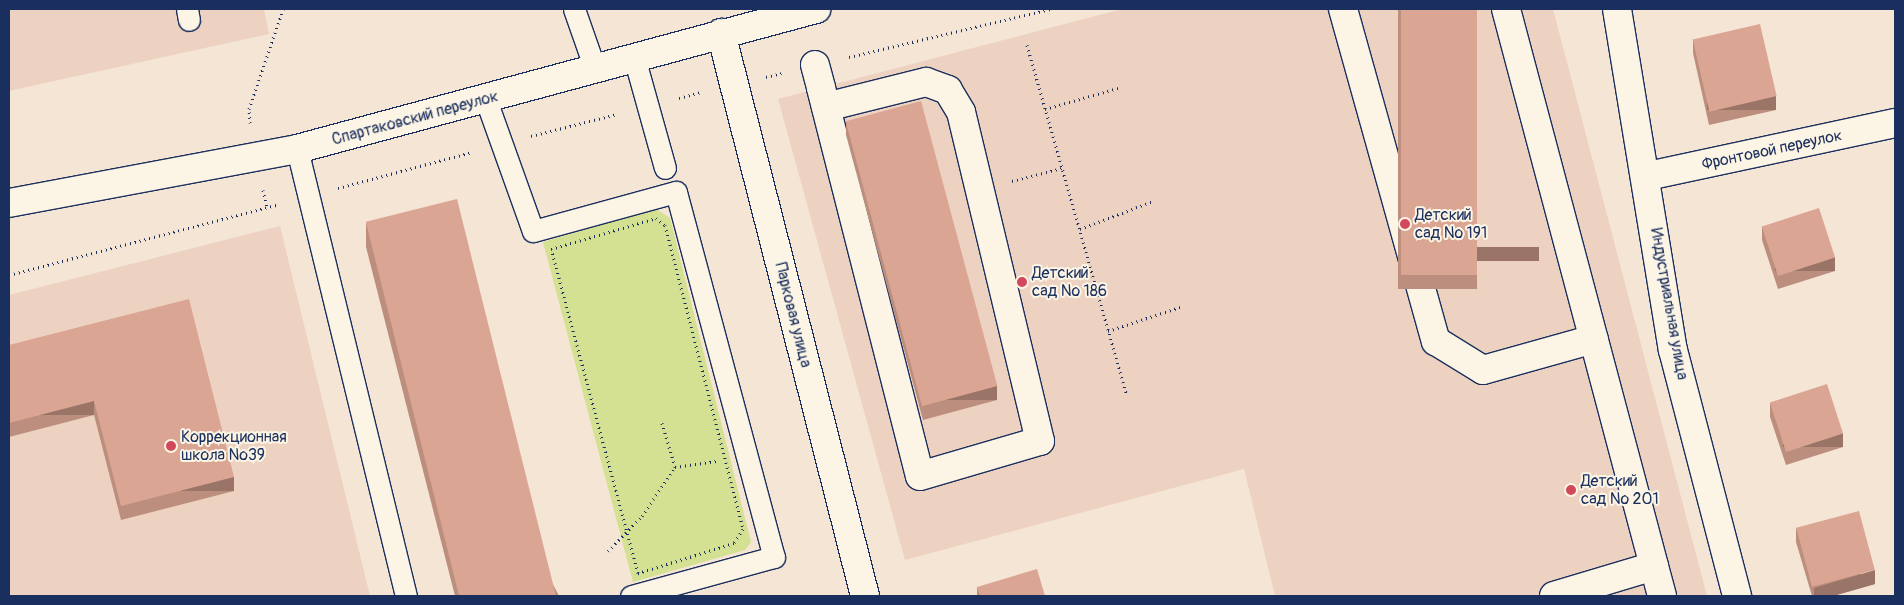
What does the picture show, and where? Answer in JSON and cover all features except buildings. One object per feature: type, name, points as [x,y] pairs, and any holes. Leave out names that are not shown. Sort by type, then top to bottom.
[{"type":"street","name":"Спартаковский переулок","points":[[9,203],[297,149],[486,100],[721,33],[816,9]]},
{"type":"street","points":[[1343,9],[1436,341],[1483,370],[1594,339]]},
{"type":"street","points":[[1506,9],[1662,596]]},
{"type":"street","name":"Индустриальная улица","points":[[1617,9],[1648,176],[1674,350],[1737,596]]},
{"type":"street","name":"Парковая улица","points":[[721,33],[865,596]]},
{"type":"street","points":[[815,65],[920,476],[1040,441],[961,112],[948,90],[926,82],[826,107]]},
{"type":"street","name":"Фронтовой переулок","points":[[1648,176],[1895,123]]},
{"type":"street","points":[[1554,596],[1654,566]]},
{"type":"lane","points":[[574,9],[595,69]]},
{"type":"lane","points":[[634,57],[665,168]]},
{"type":"lane","points":[[486,100],[533,231],[676,192],[774,557],[631,596]]},
{"type":"lane","points":[[297,149],[406,596]]},
{"type":"path","points":[[267,207],[255,158],[249,110],[283,9]]},
{"type":"path","points":[[1027,45],[1126,393]]},
{"type":"path","points":[[1045,110],[1118,88]]},
{"type":"path","points":[[980,189],[1062,168]]},
{"type":"path","points":[[1080,229],[1153,201]]},
{"type":"path","points":[[656,218],[665,225],[725,460],[742,529],[734,543],[638,573],[624,534],[551,249],[656,218]]},
{"type":"path","points":[[1108,331],[1180,307]]},
{"type":"path","points":[[662,423],[675,467]]},
{"type":"path","points":[[608,551],[624,534],[675,467],[725,460]]},
{"type":"shaded area","points":[[9,9],[264,9],[269,34],[9,91]]},
{"type":"shaded area","points":[[1122,9],[1553,9],[1707,596],[1275,596],[1244,469],[905,560],[778,99]]},
{"type":"shaded area","name":"Коррекционная школа №39","points":[[280,226],[370,596],[9,596],[9,295]]},
{"type":"green space","points":[[656,209],[670,218],[751,542],[745,550],[633,582],[543,242]]},
{"type":"place","name":"Детский сад № 191","points":[[1405,224]]},
{"type":"place","name":"Детский сад № 186","points":[[1022,282]]},
{"type":"place","name":"Коррекционная школа №39","points":[[171,446]]},
{"type":"place","name":"Детский сад № 201","points":[[1571,490]]}]
